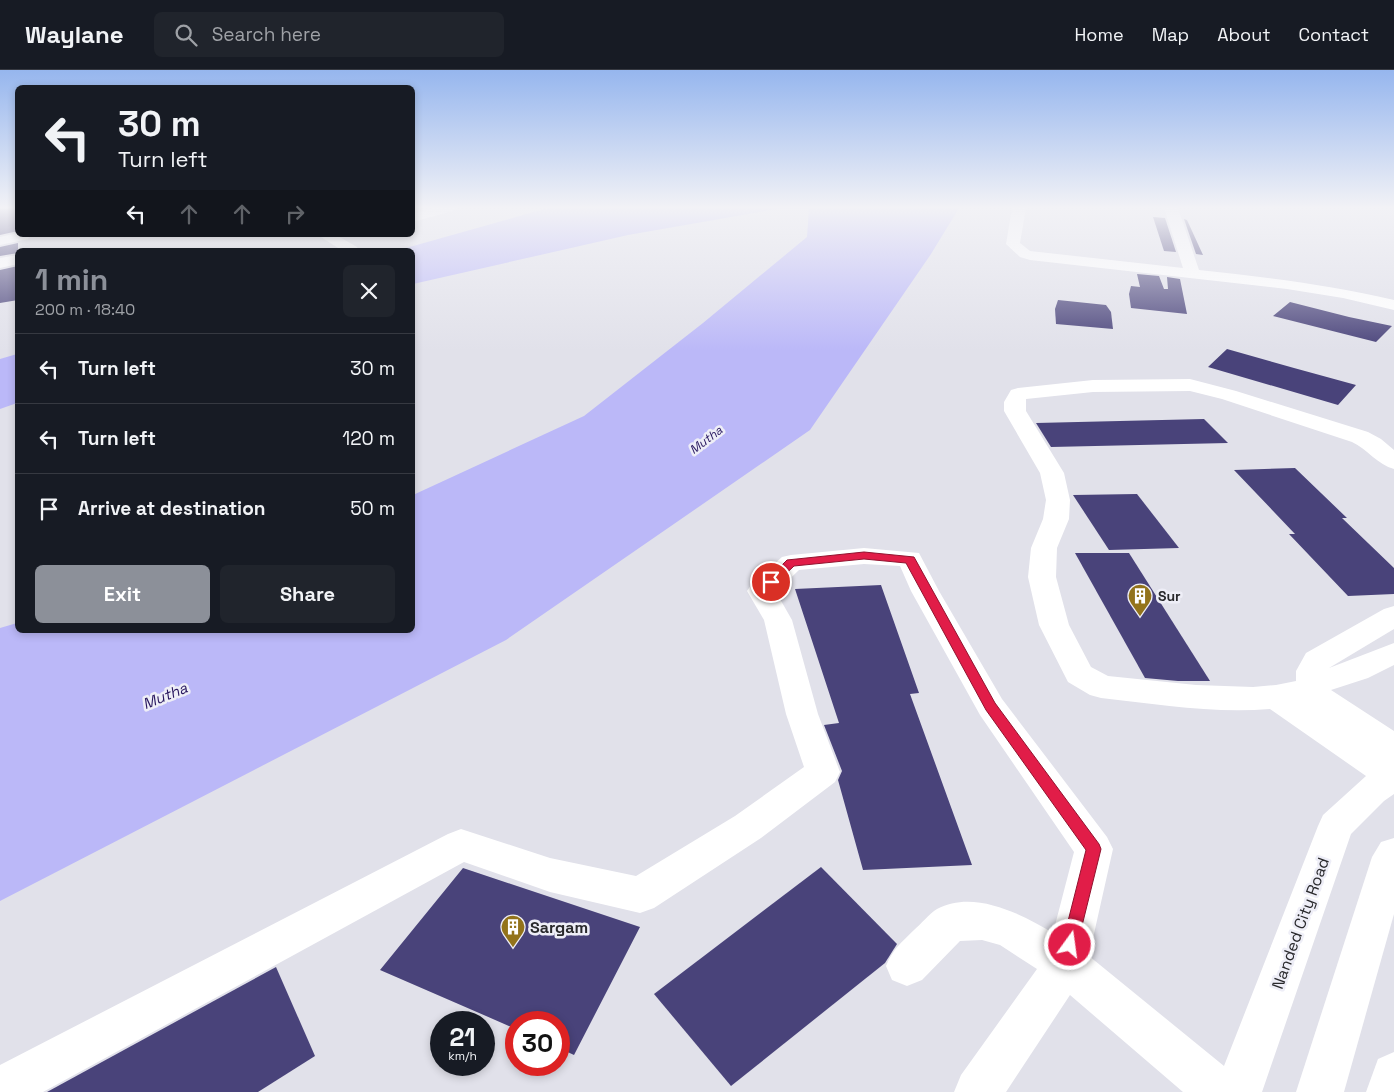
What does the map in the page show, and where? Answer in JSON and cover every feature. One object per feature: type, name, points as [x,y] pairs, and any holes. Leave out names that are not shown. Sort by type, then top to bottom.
[{"type":"street","points":[[1032,256],[1045,259],[1287,284],[1394,304]]},
{"type":"street","points":[[1187,256],[1193,274]]},
{"type":"street","points":[[0,263],[15,260]]},
{"type":"street","points":[[1394,462],[1373,444],[1360,437],[1229,395],[1190,385],[1093,386],[1018,394],[1014,402],[1015,411],[1052,473],[1058,500],[1056,519],[1044,548],[1042,577],[1054,625],[1078,674],[1101,687],[1224,698],[1298,691],[1357,670],[1394,653]]},
{"type":"street","points":[[0,1090],[461,845],[550,875],[640,895],[748,827],[823,772],[802,714],[778,620],[761,591],[791,563],[864,556],[910,560],[991,707],[1094,849],[1066,964],[978,1092]]},
{"type":"street","points":[[1298,691],[1317,661],[1394,616]]},
{"type":"street","points":[[1298,691],[1393,767]]},
{"type":"street","name":"Nanded City Road","points":[[1238,1092],[1336,826],[1372,792],[1393,767]]},
{"type":"street","points":[[1320,1092],[1391,857],[1394,854]]},
{"type":"street","points":[[907,966],[950,923],[982,921],[1011,930],[1066,964],[1219,1092]]},
{"type":"street","points":[[1390,1092],[1394,1075]]},
{"type":"water","points":[[415,256],[537,256],[415,284]]},
{"type":"water","name":"Mutha","points":[[784,256],[930,256],[810,430],[506,640],[0,901],[0,628],[15,624],[15,633],[415,633],[415,494],[584,416],[703,323]]},
{"type":"water","points":[[15,355],[15,404],[0,409],[0,359]]},
{"type":"building","points":[[15,267],[15,300],[0,303],[0,270]]},
{"type":"building","points":[[1137,274],[1159,276],[1164,289],[1168,289],[1167,277],[1180,279],[1187,314],[1131,308],[1129,294],[1131,286],[1140,287]]},
{"type":"building","points":[[1058,300],[1106,305],[1111,312],[1113,329],[1056,324],[1055,309]]},
{"type":"building","points":[[1290,302],[1392,326],[1376,342],[1273,316]]},
{"type":"building","points":[[1227,349],[1356,385],[1338,405],[1208,367]]},
{"type":"building","points":[[1204,419],[1228,443],[1051,447],[1036,423]]},
{"type":"building","points":[[1295,468],[1347,518],[1342,518],[1394,568],[1394,594],[1348,596],[1289,534],[1295,534],[1234,470]]},
{"type":"building","name":"Sur","points":[[1137,494],[1179,548],[1109,550],[1073,495]]},
{"type":"building","name":"Sur","points":[[1075,553],[1129,553],[1210,681],[1145,678]]},
{"type":"building","points":[[881,585],[919,693],[910,694],[972,865],[863,870],[838,780],[842,771],[824,725],[839,723],[795,589]]},
{"type":"building","points":[[821,867],[897,944],[885,963],[731,1086],[654,994]]},
{"type":"building","name":"Sargam","points":[[463,868],[640,927],[574,1055],[570,1053],[570,1011],[505,1011],[505,1024],[495,1020],[495,1011],[475,1011],[380,970]]},
{"type":"building","points":[[276,967],[315,1056],[258,1092],[47,1092]]},
{"type":"place","name":"Sur","points":[[1140,617]]},
{"type":"place","name":"Sargam","points":[[513,948]]},
{"type":"route","points":[[771,582],[791,563],[864,556],[910,560],[925,591],[991,707],[1094,849],[1070,945]]}]
